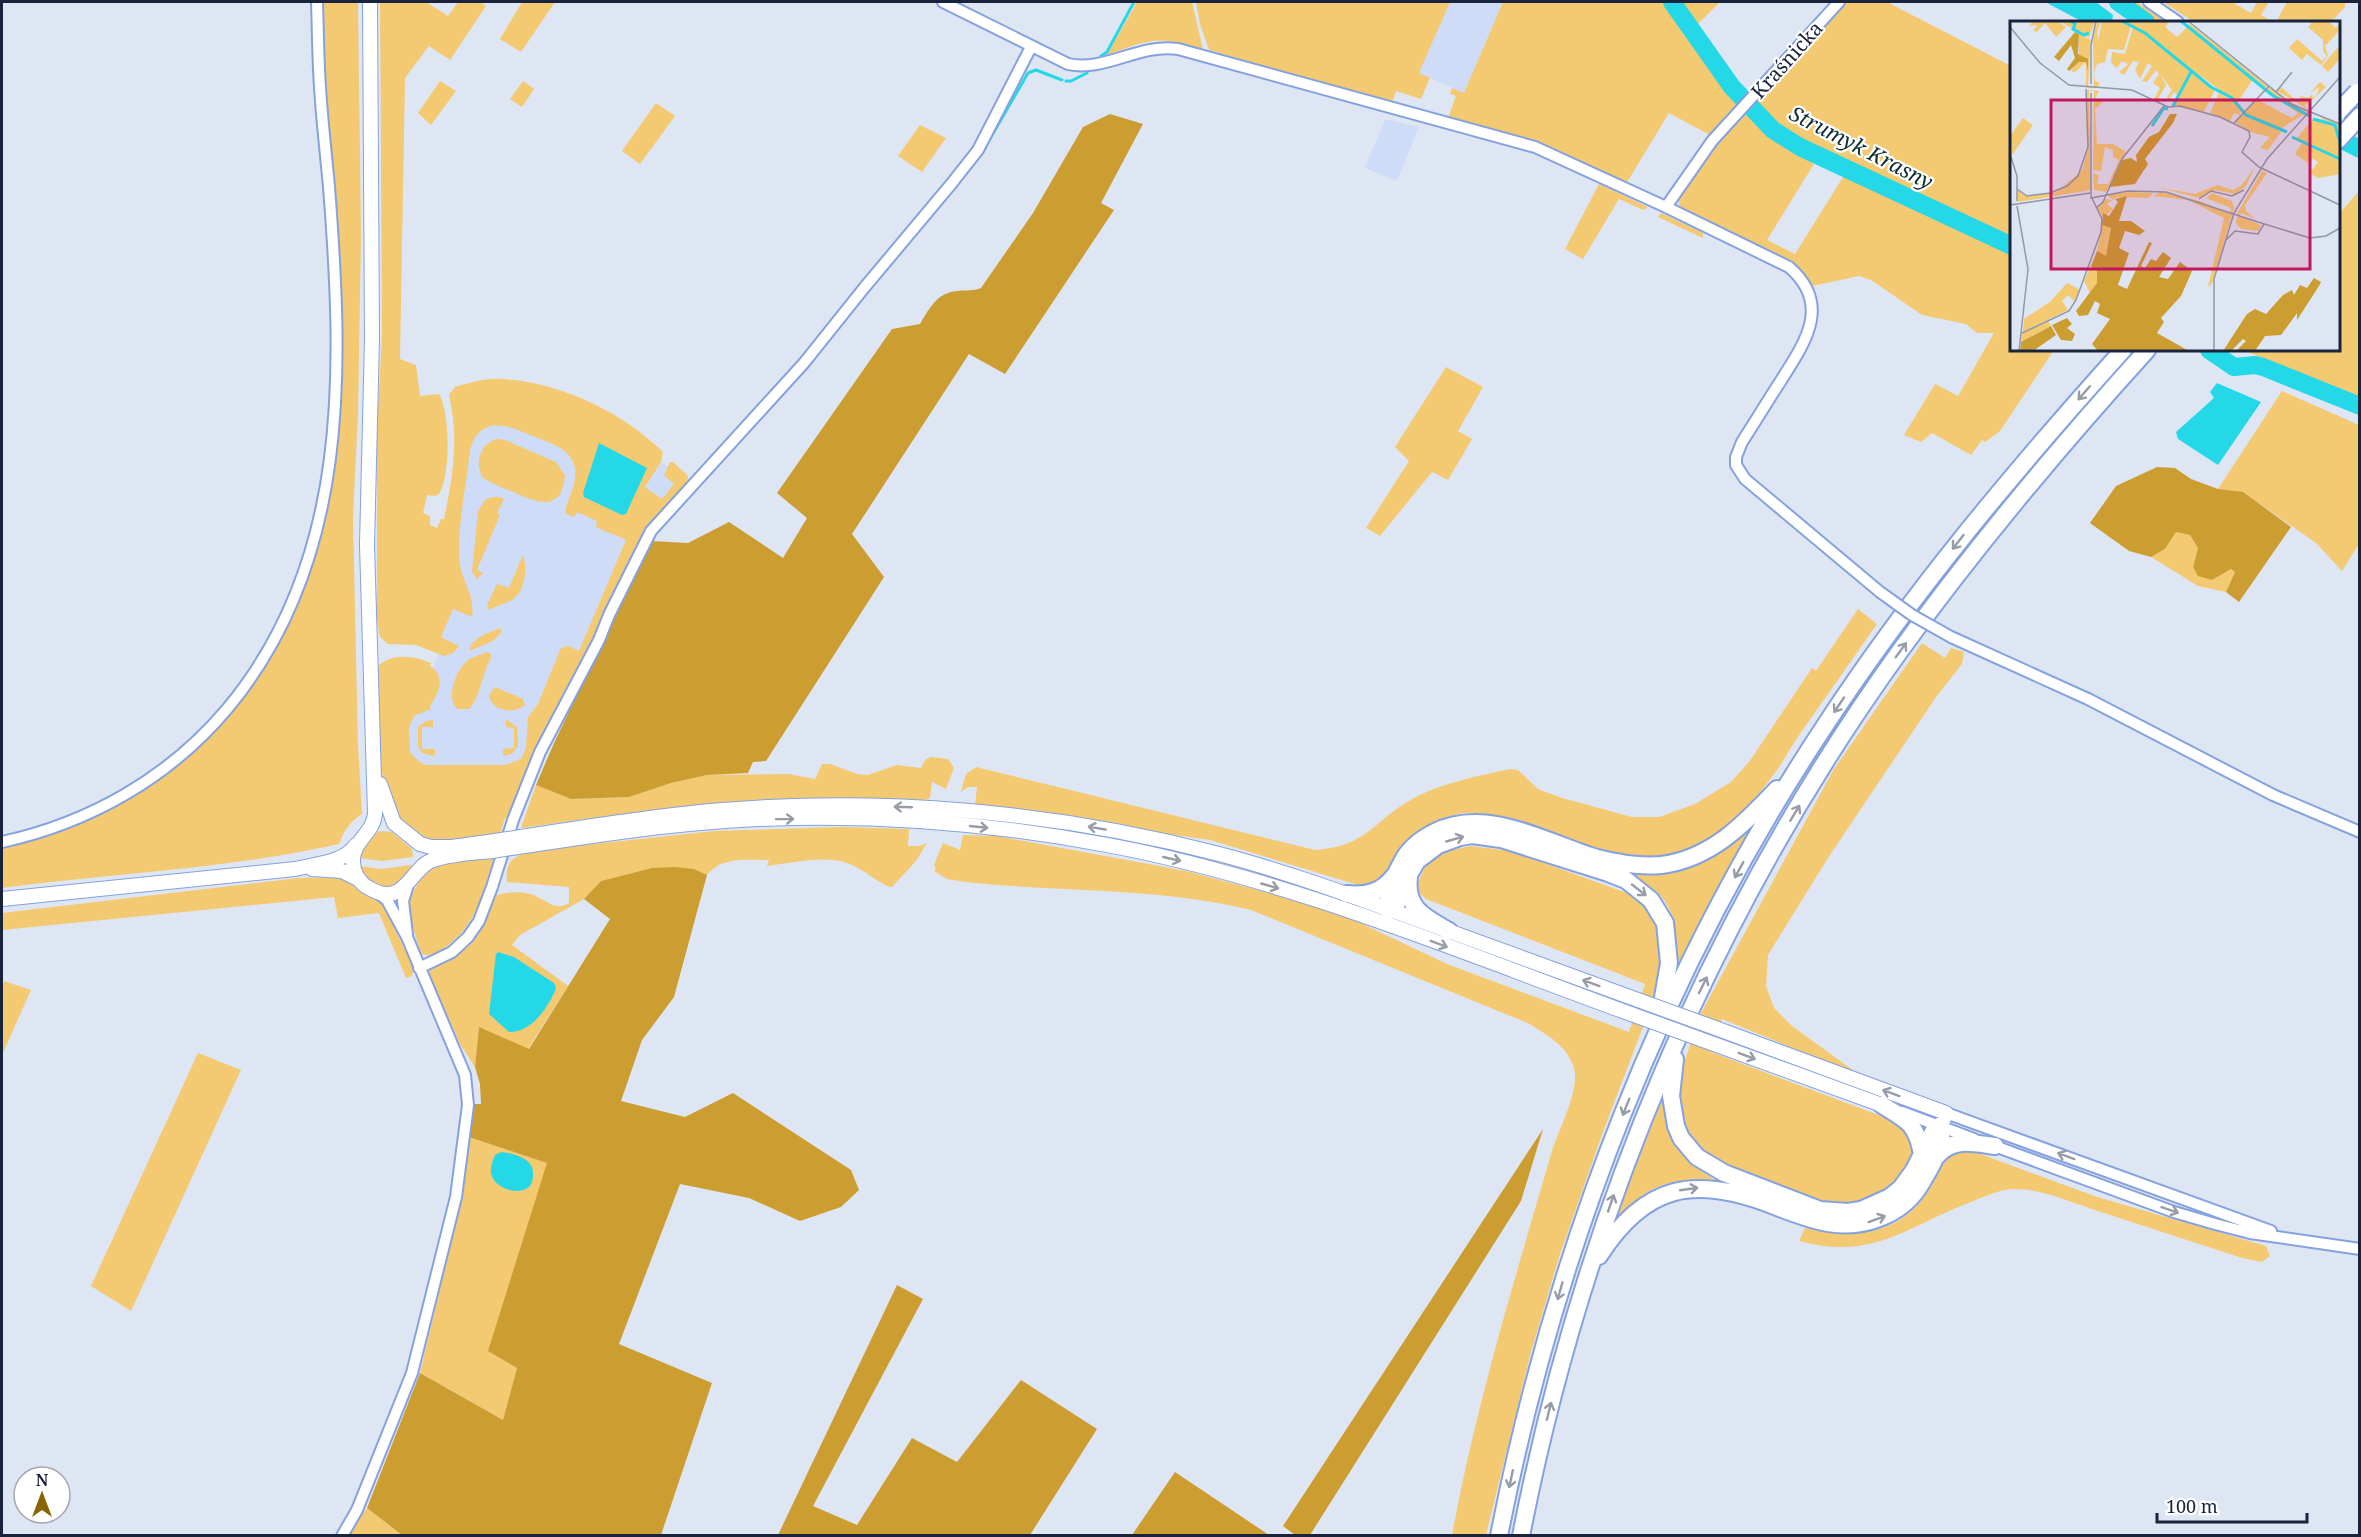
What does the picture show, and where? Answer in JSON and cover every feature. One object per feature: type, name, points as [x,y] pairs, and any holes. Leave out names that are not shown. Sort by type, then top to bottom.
[{"type":"highway","points":[[2340,110],[2358,90]]},
{"type":"highway","points":[[2340,138],[2360,116]]},
{"type":"highway","points":[[1499,1536],[1536,1375],[1564,1278],[1615,1134],[1649,1053],[1724,896],[1800,765],[1841,702],[1934,572],[1997,493],[2121,351]]},
{"type":"highway","points":[[1521,1536],[1545,1425],[1585,1278],[1634,1143],[1678,1036],[1763,867],[1821,770],[1881,679],[1988,536],[2146,351]]},
{"type":"highway","points":[[1387,917],[1396,904],[1412,848],[1443,828],[1472,822],[1504,826],[1613,861],[1647,866],[1677,862],[1708,850],[1734,833],[1800,765]]},
{"type":"highway","points":[[1347,894],[1368,894],[1379,890],[1438,845],[1460,837],[1479,836],[1516,843],[1626,880],[1651,900],[1665,923],[1668,951],[1666,989],[1649,1053]]},
{"type":"highway","points":[[1404,872],[1414,907],[1419,913],[1449,931]]},
{"type":"highway","points":[[1678,1036],[1671,1081],[1672,1111],[1681,1138],[1697,1157],[1724,1173],[1820,1210],[1848,1212],[1872,1207],[1890,1197],[1929,1156],[1961,1142],[1995,1146]]},
{"type":"highway","points":[[1882,1105],[1912,1124],[1929,1156]]},
{"type":"highway","points":[[1585,1278],[1608,1242],[1628,1218],[1662,1195],[1691,1188],[1724,1190],[1823,1224],[1855,1225],[1875,1220],[1902,1205],[1922,1184],[1934,1130],[1943,1120]]},
{"type":"main road","points":[[2,899],[295,868],[344,856],[368,832],[374,818],[367,545],[372,339],[370,2]]},
{"type":"main road","points":[[374,762],[390,818],[418,848],[420,859],[413,879]]},
{"type":"main road","points":[[520,842],[593,825],[710,811],[790,807],[921,808],[1058,822],[1139,836],[1256,864],[1347,894],[1387,917],[1631,1014],[1882,1105]]},
{"type":"main road","points":[[295,868],[342,871],[360,880],[376,892],[393,892],[413,879],[423,865],[433,860],[493,846],[668,826],[760,819],[877,819],[973,826],[1108,845],[1172,859],[1301,895],[1449,931],[1718,1029],[1943,1120]]},
{"type":"main road","points":[[368,832],[385,826],[407,834],[425,846],[493,846]]},
{"type":"main road","points":[[356,845],[353,864],[360,880]]},
{"type":"street","points":[[2,842],[39,832],[96,810],[147,782],[184,754],[212,726],[246,685],[269,650],[302,582],[316,534],[327,478],[337,382],[329,191],[320,87],[318,2]]},
{"type":"street","points":[[943,2],[1068,64],[1084,66],[1101,64],[1150,49],[1184,50],[1535,147],[1790,267],[1805,284],[1812,310],[1808,333],[1803,346],[1742,441],[1736,457],[1736,465],[1745,479],[1880,592],[1912,615],[1951,637],[2088,699],[2264,791],[2360,832]]},
{"type":"street","name":"Kraśnicka","points":[[1666,207],[1712,141],[1839,2]]},
{"type":"street","points":[[2149,2],[2177,21]]},
{"type":"street","points":[[419,968],[452,952],[468,937],[479,921],[513,820],[540,752],[599,640],[651,531],[804,363],[978,150],[1031,47]]},
{"type":"street","points":[[2340,101],[2360,109]]},
{"type":"street","points":[[407,937],[403,901],[405,892],[413,879]]},
{"type":"street","points":[[342,1536],[357,1510],[412,1373],[456,1197],[468,1095],[465,1075],[407,937],[387,900],[376,892]]},
{"type":"street","points":[[1882,1105],[1943,1120],[2285,1237]]},
{"type":"street","points":[[1943,1120],[1995,1146],[2197,1219],[2250,1233],[2360,1249]]},
{"type":"shaded area","points":[[324,2],[358,2],[361,236],[358,415],[353,517],[358,745],[362,814],[348,827],[339,844],[213,865],[2,888],[2,846],[101,811],[148,787],[209,737],[261,670],[285,630],[305,585],[332,486],[341,403],[336,226],[325,80]]},
{"type":"shaded area","points":[[380,2],[426,2],[448,16],[458,2],[480,2],[486,6],[450,60],[429,46],[405,78],[400,359],[416,365],[420,396],[439,394],[443,403],[448,444],[443,485],[439,494],[427,495],[423,513],[430,516],[430,525],[437,528],[441,519],[444,519],[450,488],[454,457],[454,427],[449,395],[455,387],[478,381],[501,379],[523,381],[567,392],[629,424],[663,452],[661,462],[645,487],[662,499],[674,484],[664,475],[670,462],[673,462],[688,476],[687,483],[659,516],[528,772],[508,818],[505,818],[500,834],[449,842],[423,840],[406,828],[394,810],[385,787],[380,762],[377,667],[389,659],[410,657],[431,663],[430,666],[438,675],[439,685],[430,706],[431,709],[414,716],[409,728],[410,752],[418,761],[426,765],[505,765],[521,759],[526,748],[528,717],[538,704],[561,648],[569,646],[579,651],[626,540],[596,527],[597,521],[577,512],[574,517],[565,513],[576,474],[573,461],[564,451],[514,428],[487,427],[474,439],[470,451],[460,531],[460,566],[472,602],[472,617],[453,609],[441,637],[459,646],[453,653],[444,656],[416,645],[388,644],[380,637],[374,605],[377,602],[377,428],[382,333]]},
{"type":"shaded area","points":[[522,2],[555,2],[521,52],[500,39]]},
{"type":"shaded area","points":[[1137,2],[1192,2],[1203,49],[1161,40],[1137,44],[1107,55]]},
{"type":"shaded area","points":[[1196,2],[1450,2],[1419,73],[1430,78],[1421,99],[1396,91],[1392,103],[1209,50],[1200,24]]},
{"type":"shaded area","points":[[1450,2],[1503,2],[1464,93],[1419,73]]},
{"type":"shaded area","points":[[1503,2],[1665,2],[1688,33],[1691,31],[1741,100],[1710,135],[1669,113],[1626,184],[1541,145],[1448,118],[1456,96],[1450,94],[1452,88],[1464,93]]},
{"type":"shaded area","points":[[1678,2],[1720,2],[1697,25]]},
{"type":"shaded area","points":[[1847,2],[1887,2],[2010,65],[2010,244],[1801,146],[1774,130],[1751,106]]},
{"type":"shaded area","points":[[2120,2],[2137,2],[2165,21],[2148,21]]},
{"type":"shaded area","points":[[2163,2],[2236,2],[2235,4],[2251,13],[2257,2],[2269,2],[2261,15],[2272,21],[2192,21]]},
{"type":"shaded area","points":[[2287,2],[2345,2],[2345,7],[2332,21],[2277,21]]},
{"type":"shaded area","points":[[440,81],[456,91],[431,125],[418,113]]},
{"type":"shaded area","points":[[523,81],[534,89],[522,107],[510,99]]},
{"type":"shaded area","points":[[656,103],[675,116],[640,164],[622,151]]},
{"type":"shaded area","points":[[1748,110],[1771,133],[1817,159],[1767,240],[1795,254],[1845,174],[2010,250],[2010,351],[2053,351],[2000,431],[1985,442],[1982,440],[1971,455],[1932,433],[1921,442],[1904,435],[1935,384],[1958,396],[1994,333],[1977,333],[1966,324],[1922,315],[1871,280],[1859,276],[1812,286],[1792,261],[1687,212],[1680,207],[1678,198],[1710,152]]},
{"type":"shaded area","points":[[1110,114],[1143,124],[1101,203],[1114,210],[1005,374],[969,354],[852,534],[884,577],[766,761],[753,762],[748,773],[707,775],[671,783],[629,797],[571,799],[536,785],[651,541],[688,543],[729,522],[783,558],[807,518],[777,493],[892,329],[920,324],[933,305],[945,294],[981,288],[1033,213],[1083,127]]},
{"type":"shaded area","points":[[1385,119],[1419,127],[1397,181],[1365,168]]},
{"type":"shaded area","points":[[920,125],[946,138],[922,172],[898,156]]},
{"type":"shaded area","points":[[1599,184],[1648,207],[1643,210],[1619,199],[1583,259],[1565,249]]},
{"type":"shaded area","points":[[2359,191],[2359,402],[2246,351],[2340,351],[2340,213]]},
{"type":"shaded area","points":[[1661,213],[1703,233],[1703,238],[1658,217]]},
{"type":"shaded area","points":[[1446,367],[1483,387],[1458,431],[1472,439],[1448,480],[1432,472],[1380,536],[1366,528],[1409,461],[1395,447]]},
{"type":"shaded area","points":[[2282,391],[2359,425],[2359,544],[2342,571],[2316,543],[2260,504],[2218,489]]},
{"type":"shaded area","points":[[488,400],[661,462],[679,482],[644,534],[522,779],[416,779],[391,720],[431,672],[443,643],[436,638],[461,437]]},
{"type":"shaded area","points":[[496,439],[505,440],[556,462],[565,475],[559,495],[547,502],[531,499],[483,478],[479,467],[480,455],[486,445]]},
{"type":"shaded area","points":[[2157,467],[2175,468],[2191,479],[2218,489],[2243,492],[2291,527],[2239,602],[2226,592],[2235,572],[2231,569],[2212,580],[2198,576],[2193,567],[2198,548],[2190,535],[2176,532],[2165,549],[2151,557],[2129,551],[2090,523],[2116,486]]},
{"type":"shaded area","points":[[492,497],[504,499],[497,513],[500,515],[477,570],[483,573],[477,579],[472,572],[478,511],[485,500]]},
{"type":"shaded area","points":[[2176,532],[2190,535],[2198,548],[2193,567],[2212,580],[2231,569],[2235,572],[2226,592],[2198,586],[2151,557],[2165,549]]},
{"type":"shaded area","points":[[523,555],[525,573],[520,591],[512,600],[489,610],[487,605],[497,584],[509,588]]},
{"type":"shaded area","points":[[1858,609],[1877,624],[1776,772],[1740,814],[1722,829],[1704,842],[1662,856],[1638,857],[1612,853],[1497,817],[1464,813],[1431,823],[1422,829],[1397,852],[1381,878],[1371,884],[1358,885],[1210,840],[975,806],[977,787],[968,787],[961,792],[966,774],[976,767],[1315,850],[1333,848],[1359,838],[1400,807],[1425,792],[1461,780],[1511,769],[1518,770],[1538,789],[1562,798],[1632,817],[1659,817],[1695,804],[1731,782],[1749,762],[1812,668],[1816,671]]},
{"type":"shaded area","points":[[501,628],[501,633],[493,641],[469,651],[477,639]]},
{"type":"shaded area","points":[[1922,643],[1945,658],[1951,648],[1964,652],[1962,664],[1936,697],[1828,858],[1768,955],[1766,986],[1774,1008],[1792,1026],[1861,1076],[1722,1019],[1711,1052],[1900,1123],[1915,1146],[1913,1160],[1892,1188],[1863,1203],[1843,1206],[1819,1202],[1781,1190],[1703,1155],[1687,1133],[1680,1116],[1678,1081],[1700,1015],[1834,769]]},
{"type":"shaded area","points":[[487,652],[491,654],[491,657],[473,704],[469,709],[457,709],[452,692],[458,672],[468,660]]},
{"type":"shaded area","points":[[495,687],[523,699],[525,705],[515,710],[498,708],[489,695]]},
{"type":"shaded area","points":[[506,719],[517,727],[518,746],[512,754],[503,756],[503,749],[514,748],[514,728],[506,727]]},
{"type":"shaded area","points":[[433,720],[433,727],[422,727],[422,749],[435,749],[435,756],[422,753],[418,746],[418,727],[426,721]]},
{"type":"shaded area","points":[[931,757],[948,759],[954,768],[946,789],[932,782],[930,798],[922,801],[798,799],[728,803],[521,828],[536,785],[571,799],[629,797],[671,783],[707,775],[789,774],[815,779],[822,764],[830,764],[857,774],[868,775],[897,765],[921,768],[925,760]]},
{"type":"shaded area","points":[[953,815],[1068,829],[1154,844],[1256,871],[1375,911],[1228,865],[951,820]]},
{"type":"shaded area","points":[[844,827],[909,829],[908,846],[920,846],[927,843],[916,861],[892,887],[883,884],[853,865],[828,860],[808,860],[767,866],[769,860],[735,860],[720,865],[707,875],[694,869],[652,868],[601,881],[584,899],[520,935],[512,945],[568,986],[528,1049],[479,1028],[475,1067],[460,1044],[429,974],[430,970],[473,941],[481,930],[497,895],[522,892],[554,905],[564,906],[569,903],[569,887],[507,882],[508,867],[514,858],[538,850],[714,831]]},
{"type":"shaded area","points":[[1750,830],[1678,965],[1675,927],[1669,909],[1658,893],[1626,872],[1664,872],[1693,866],[1720,853]]},
{"type":"shaded area","points":[[377,832],[392,832],[412,849],[413,857],[382,861],[359,858],[358,854]]},
{"type":"shaded area","points":[[963,835],[997,836],[1186,871],[1333,910],[1447,964],[1629,1032],[1645,984],[1426,899],[1415,889],[1425,867],[1440,853],[1470,846],[1511,851],[1635,896],[1652,913],[1663,942],[1662,977],[1603,1132],[1560,1254],[1531,1352],[1486,1535],[1452,1535],[1497,1342],[1552,1151],[1572,1098],[1574,1068],[1567,1053],[1556,1042],[1530,1024],[1251,910],[1180,897],[1001,885],[947,879],[934,871],[936,869],[934,865],[943,843],[960,850]]},
{"type":"shaded area","points":[[493,856],[480,899],[466,927],[443,949],[430,955],[421,954],[409,914],[408,901],[424,873],[437,864]]},
{"type":"shaded area","points":[[411,865],[413,867],[410,873],[390,887],[380,887],[362,876],[360,866],[381,869]]},
{"type":"shaded area","points":[[652,868],[694,869],[707,875],[674,997],[642,1040],[621,1101],[685,1117],[733,1093],[851,1170],[859,1190],[841,1207],[800,1221],[749,1198],[680,1184],[619,1344],[712,1383],[661,1535],[402,1535],[367,1508],[420,1373],[503,1420],[517,1368],[488,1351],[547,1163],[469,1137],[472,1104],[481,1104],[480,1084],[475,1067],[479,1027],[529,1049],[610,919],[584,899],[601,881]]},
{"type":"shaded area","points":[[343,877],[382,902],[414,969],[412,976],[406,978],[379,913],[338,918],[334,897],[2,930],[2,913],[298,878]]},
{"type":"shaded area","points":[[4,981],[31,990],[2,1055],[2,987]]},
{"type":"shaded area","points":[[198,1053],[241,1070],[131,1311],[91,1286]]},
{"type":"shaded area","points":[[1665,1092],[1667,1122],[1675,1144],[1681,1154],[1715,1180],[1683,1181],[1659,1186],[1638,1198],[1615,1219]]},
{"type":"shaded area","points":[[1543,1129],[1521,1201],[1310,1535],[1295,1535],[1283,1526]]},
{"type":"shaded area","points":[[469,1137],[548,1163],[489,1351],[517,1368],[503,1420],[420,1373],[462,1196]]},
{"type":"shaded area","points":[[1961,1150],[1975,1152],[2097,1197],[2266,1246],[2270,1256],[2262,1262],[2242,1258],[2057,1197],[2036,1191],[2015,1189],[1987,1196],[1907,1231],[1869,1244],[1848,1247],[1825,1246],[1799,1241],[1805,1228],[1855,1233],[1886,1227],[1900,1220],[1925,1196],[1943,1164]]},
{"type":"shaded area","points":[[897,1285],[923,1299],[813,1506],[857,1525],[912,1438],[957,1462],[1021,1380],[1097,1429],[1030,1535],[778,1535]]},
{"type":"shaded area","points":[[1175,1472],[1269,1535],[1132,1535]]},
{"type":"shaded area","points":[[367,1508],[402,1535],[346,1536]]},
{"type":"water","points":[[2045,2],[2096,2],[2113,15],[2112,21],[2081,21]]},
{"type":"water","points":[[2217,383],[2261,402],[2218,465],[2178,439],[2176,432],[2214,398],[2210,392]]},
{"type":"water","points":[[599,443],[647,468],[626,514],[622,515],[584,497],[583,493]]},
{"type":"water","points":[[498,952],[514,957],[554,983],[556,988],[544,1011],[532,1024],[517,1031],[509,1032],[489,1014]]},
{"type":"water","points":[[502,1152],[527,1161],[533,1176],[529,1187],[512,1191],[496,1182],[491,1173],[491,1166],[495,1155]]},
{"type":"waterway","points":[[1101,56],[1107,52],[1134,2]]},
{"type":"waterway","name":"Strumyk Krasny","points":[[1672,2],[1732,87],[1773,130],[1800,147],[2010,245]]},
{"type":"waterway","points":[[2118,2],[2145,21]]},
{"type":"waterway","points":[[984,149],[1028,73],[1036,70],[1062,80]]},
{"type":"waterway","points":[[1066,81],[1087,73]]},
{"type":"waterway","points":[[2340,139],[2360,149]]},
{"type":"waterway","name":"Strumyk Krasny","points":[[2210,351],[2234,367],[2255,365],[2263,367],[2360,406]]}]
